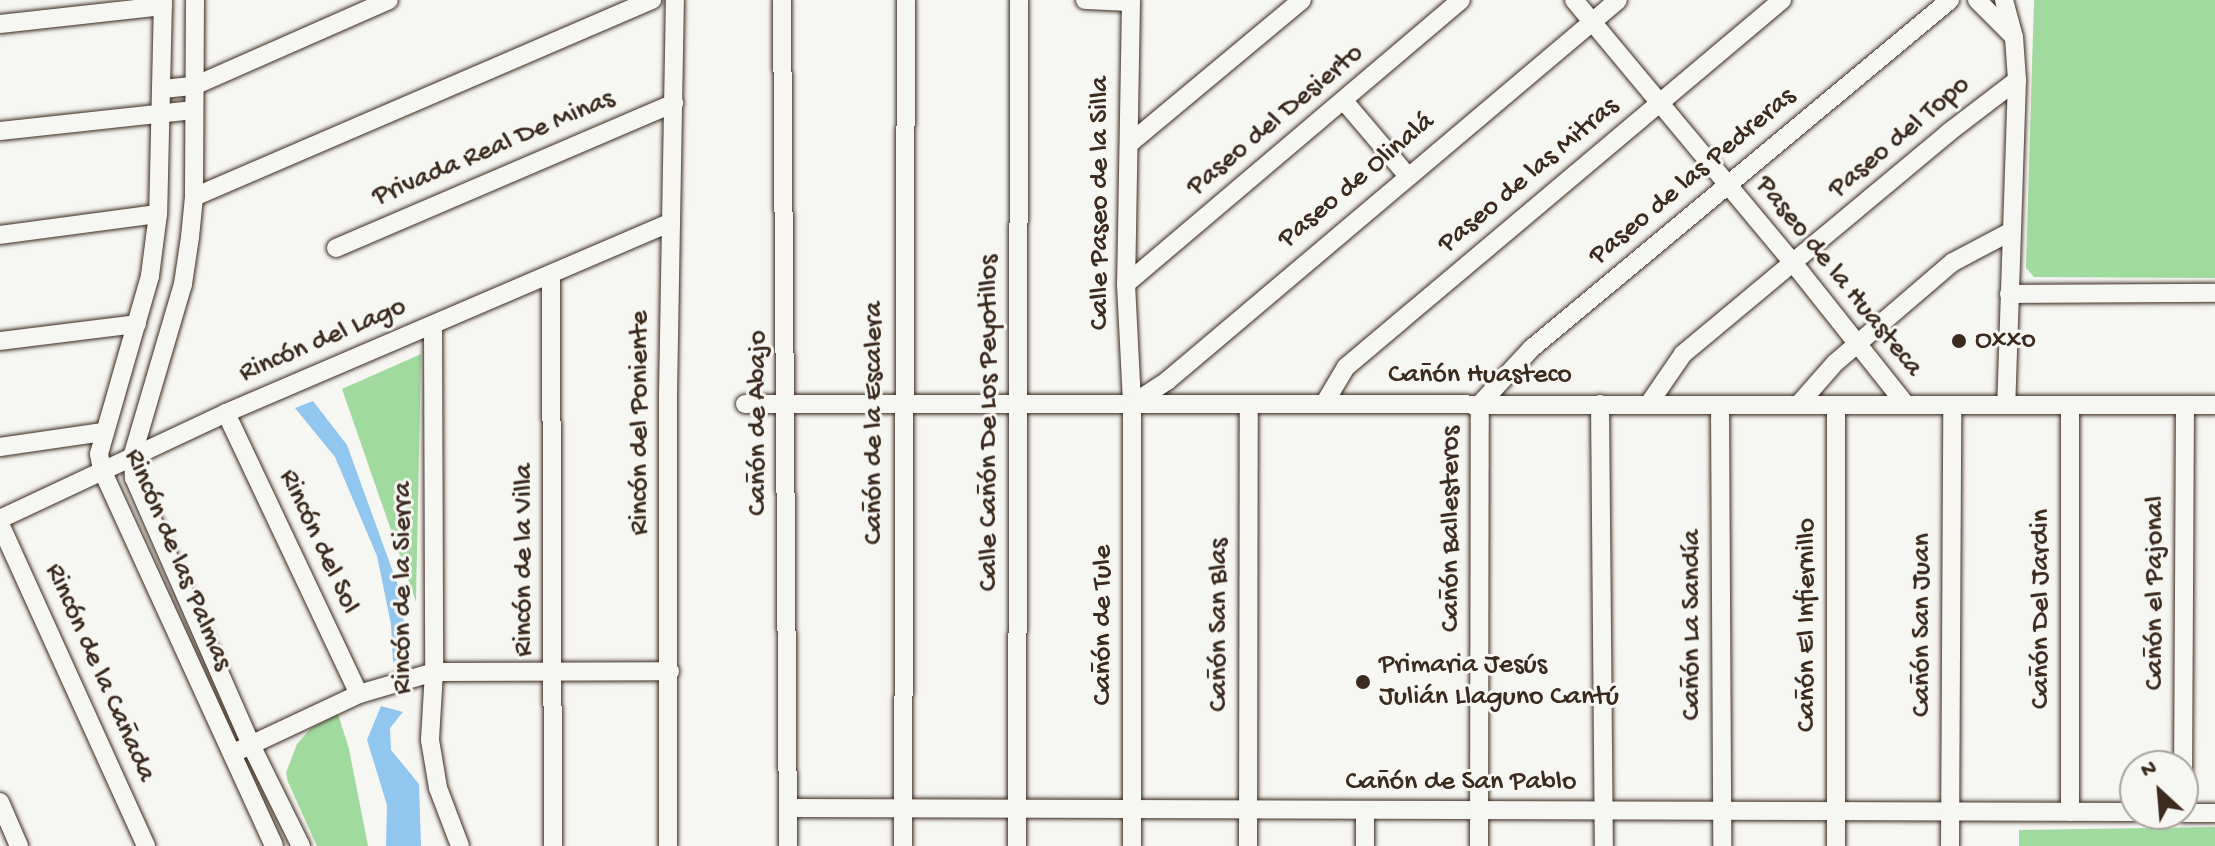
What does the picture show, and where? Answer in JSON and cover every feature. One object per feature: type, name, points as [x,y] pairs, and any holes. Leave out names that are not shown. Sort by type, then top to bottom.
[{"type":"street","name":"Rincón de las Palmas","points":[[195,0],[194,197],[183,284],[133,454],[134,478],[251,745],[301,846]]},
{"type":"street","points":[[163,89],[194,86],[389,0]]},
{"type":"street","points":[[194,197],[652,0]]},
{"type":"street","name":"Rincón del Poniente","points":[[668,846],[675,0]]},
{"type":"street","name":"Cañón de Abajo","points":[[782,0],[788,846]]},
{"type":"street","name":"Cañón de la Escalera","points":[[903,846],[902,404],[906,0]]},
{"type":"street","name":"Calle Cañón De Los Peyotillos","points":[[1017,846],[1019,0]]},
{"type":"street","points":[[1085,0],[1132,1]]},
{"type":"street","points":[[1129,144],[1302,0]]},
{"type":"street","name":"Paseo del Desierto","points":[[1126,284],[1461,0]]},
{"type":"street","name":"Paseo de la Huasteca","points":[[1574,0],[1859,343],[1906,405]]},
{"type":"street","name":"Paseo de Olinalá","points":[[1132,404],[1167,381],[1407,175],[1618,0]]},
{"type":"street","name":"Paseo de las Mitras","points":[[1324,404],[1346,367],[1782,0]]},
{"type":"street","name":"Paseo de las Pedreras","points":[[1480,404],[1532,348],[1950,0]]},
{"type":"street","points":[[1977,0],[2014,37]]},
{"type":"street","points":[[2004,0],[2014,37],[2017,80],[2006,405]]},
{"type":"street","name":"Calle Paseo de la Silla","points":[[1132,1],[1126,284],[1132,404]]},
{"type":"street","name":"Rincón de las Palmas","points":[[163,3],[158,214],[150,276],[99,454],[102,470],[274,846]]},
{"type":"street","points":[[0,24],[163,3]]},
{"type":"street","name":"Paseo del Topo","points":[[1648,405],[1683,354],[1948,133],[2017,80]]},
{"type":"street","points":[[1344,101],[1407,175]]},
{"type":"street","name":"Privada Real De Minas","points":[[336,248],[674,103]]},
{"type":"street","points":[[0,131],[194,110]]},
{"type":"street","points":[[0,235],[158,214]]},
{"type":"street","name":"Rincón del Lago","points":[[0,522],[133,454],[671,222]]},
{"type":"street","points":[[1799,404],[1835,363],[1953,262],[1985,242],[2010,232]]},
{"type":"street","name":"Rincón de la Villa","points":[[551,274],[553,846]]},
{"type":"street","points":[[2009,294],[2215,293]]},
{"type":"street","points":[[0,341],[137,324]]},
{"type":"street","name":"Rincón de la Sierra","points":[[433,325],[434,672],[430,740],[438,788],[460,846]]},
{"type":"street","name":"Cañón Huasteco","points":[[745,404],[2215,405]]},
{"type":"street","name":"Cañón de Tule","points":[[1132,404],[1132,846]]},
{"type":"street","name":"Cañón San Blas","points":[[1248,846],[1249,404]]},
{"type":"street","name":"Cañón Ballesteros","points":[[1479,846],[1480,404]]},
{"type":"street","points":[[1600,404],[1604,846]]},
{"type":"street","name":"Cañón La Sandía","points":[[1720,405],[1722,846]]},
{"type":"street","name":"Cañón El Infiernillo","points":[[1836,405],[1836,846]]},
{"type":"street","name":"Cañón San Juan","points":[[1950,846],[1952,405]]},
{"type":"street","name":"Cañón Del Jardin","points":[[2070,405],[2070,812]]},
{"type":"street","name":"Cañón el Pajonal","points":[[2183,750],[2185,405]]},
{"type":"street","name":"Rincón del Sol","points":[[226,413],[359,694]]},
{"type":"street","points":[[0,447],[103,432]]},
{"type":"street","name":"Rincón de la Cañada","points":[[0,522],[146,846]]},
{"type":"street","points":[[230,755],[359,694],[434,672],[554,669],[670,671]]},
{"type":"street","points":[[0,802],[19,846]]},
{"type":"street","name":"Cañón de San Pablo","points":[[788,808],[1950,814],[2119,812]]},
{"type":"street","points":[[1365,811],[1365,846]]},
{"type":"green space","points":[[2034,0],[2215,0],[2215,278],[2034,277],[2026,268]]},
{"type":"green space","points":[[421,354],[416,602],[342,389]]},
{"type":"green space","points":[[338,714],[349,749],[368,846],[317,846],[288,782],[286,773],[297,744],[310,729]]},
{"type":"green space","points":[[2199,827],[2215,827],[2215,846],[2019,846],[2019,830],[2199,830]]},
{"type":"water","points":[[313,401],[347,445],[401,594],[407,655],[393,662],[391,624],[377,556],[335,457],[295,408]]},
{"type":"water","points":[[381,706],[403,712],[390,728],[391,750],[419,784],[421,846],[386,846],[387,805],[367,740]]},
{"type":"place","name":"Oxxo","points":[[1959,341]]},
{"type":"place","name":"Primaria Jesús Julián Llaguno Cantú","points":[[1363,682]]}]
